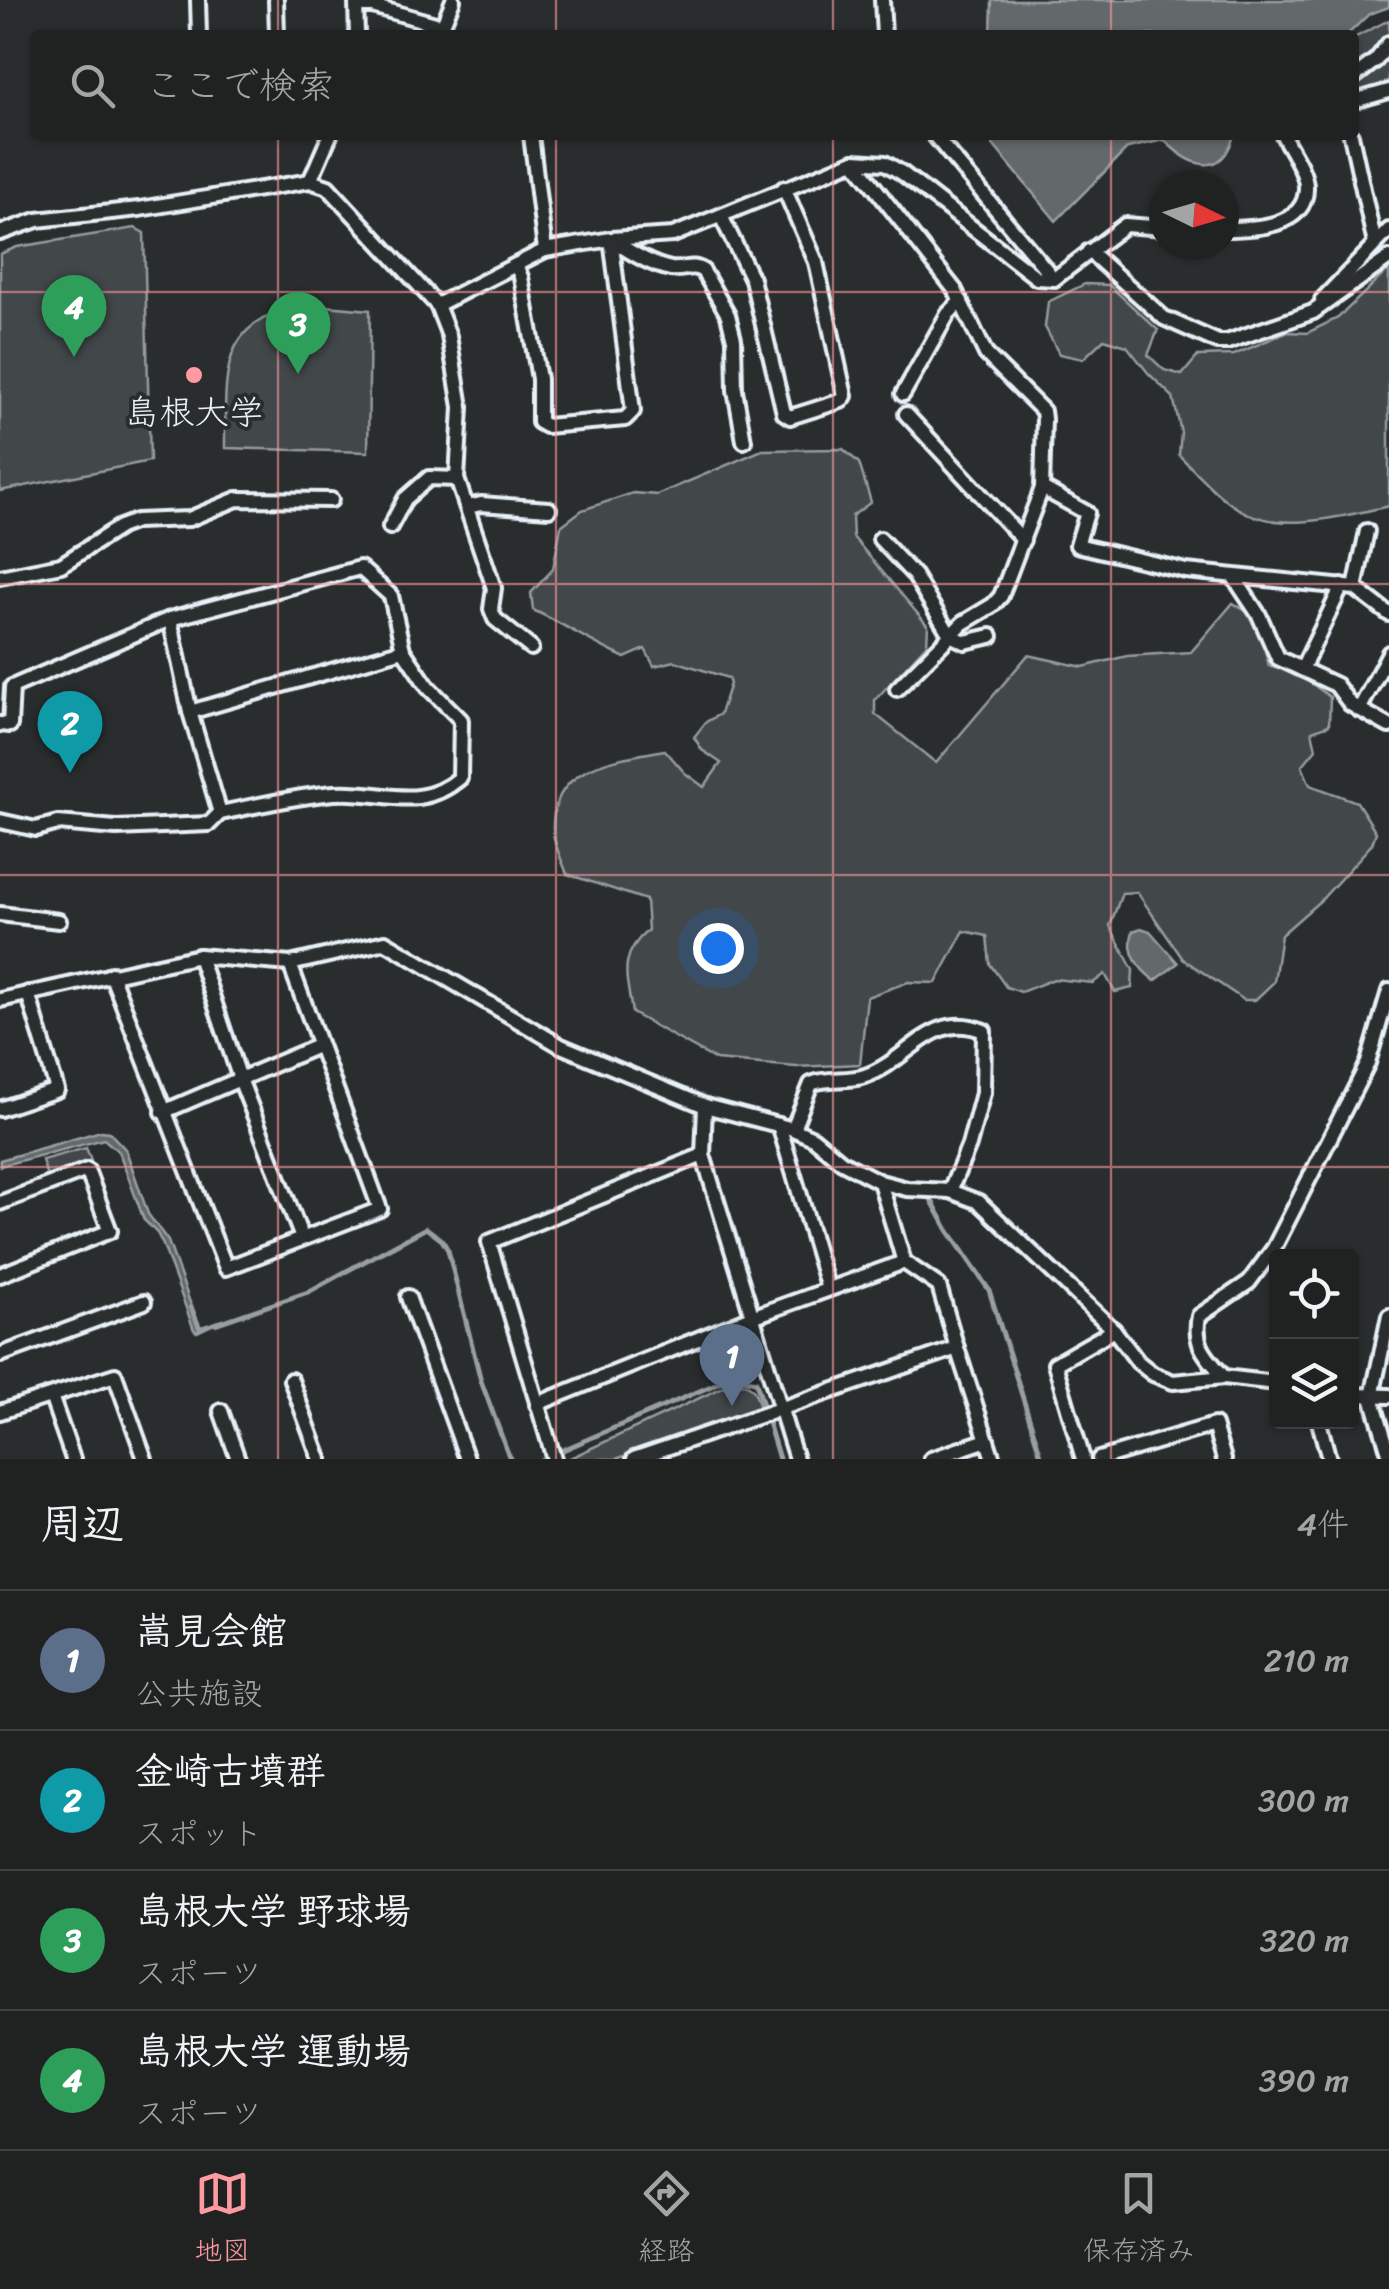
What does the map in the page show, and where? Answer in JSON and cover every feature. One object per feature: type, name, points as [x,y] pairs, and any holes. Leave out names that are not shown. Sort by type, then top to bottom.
[{"type":"street","points":[[198,0],[199,30]]},
{"type":"street","points":[[276,0],[277,30]]},
{"type":"street","points":[[357,30],[356,3],[439,25],[444,22],[452,0]]},
{"type":"street","points":[[882,0],[884,30]]},
{"type":"street","points":[[1359,73],[1376,60],[1389,42]]},
{"type":"street","points":[[1359,100],[1389,91]]},
{"type":"street","points":[[310,180],[328,140]]},
{"type":"street","points":[[531,140],[545,250]]},
{"type":"street","points":[[938,140],[1054,280]]},
{"type":"street","points":[[1239,228],[1267,227],[1284,220],[1304,200],[1303,174],[1286,140]]},
{"type":"street","points":[[1351,140],[1375,244]]},
{"type":"street","points":[[437,305],[545,250],[611,239],[661,238],[854,161],[885,163],[902,173],[1037,278],[1054,280],[1125,225],[1149,227]]},
{"type":"street","points":[[854,161],[961,302],[986,354],[1043,411],[1042,488],[1000,596],[994,605],[963,623],[897,689]]},
{"type":"street","points":[[0,233],[37,220],[139,209],[295,180],[310,180],[328,187],[437,305],[449,336],[461,407],[457,478],[494,588],[491,609],[496,619],[531,648]]},
{"type":"street","points":[[721,216],[752,278],[784,414],[790,418],[841,401],[845,396],[816,262],[784,188]]},
{"type":"street","points":[[1313,312],[1332,286],[1389,230]]},
{"type":"street","points":[[516,265],[540,379],[539,422],[546,426],[625,420],[634,412],[611,239]]},
{"type":"street","points":[[611,239],[629,252],[668,268],[698,266],[704,271],[728,315],[734,339],[735,390],[744,440]]},
{"type":"street","points":[[1089,251],[1164,318],[1218,342],[1313,312],[1389,258]]},
{"type":"street","points":[[903,394],[948,314],[961,302]]},
{"type":"street","points":[[906,414],[1023,540]]},
{"type":"street","points":[[390,528],[405,499],[428,478],[457,478]]},
{"type":"street","points":[[1042,488],[1088,513],[1077,545],[1128,559],[1236,578],[1349,587],[1389,614]]},
{"type":"street","points":[[0,577],[61,565],[120,526],[136,521],[189,519],[237,499],[331,500]]},
{"type":"street","points":[[468,507],[481,504],[549,509]]},
{"type":"street","points":[[1302,669],[1349,587],[1367,531]]},
{"type":"street","points":[[880,539],[914,575],[950,635],[962,642],[990,636]]},
{"type":"street","points":[[0,724],[10,725],[12,688],[170,620],[360,568],[391,596],[404,650],[428,687],[461,720],[460,778],[444,792],[413,799],[337,792],[220,813],[208,824],[116,828],[58,824],[36,830],[0,821]]},
{"type":"street","points":[[1236,578],[1259,615],[1278,658],[1336,685],[1359,710],[1389,726]]},
{"type":"street","points":[[170,620],[190,712],[220,813]]},
{"type":"street","points":[[190,712],[404,650]]},
{"type":"street","points":[[1359,710],[1389,653]]},
{"type":"street","points":[[0,914],[59,921]]},
{"type":"street","points":[[0,1000],[198,956],[290,964],[385,942],[561,1046],[705,1106],[813,1138],[842,1162],[880,1182],[950,1191],[979,1202],[1114,1330],[1138,1362],[1154,1374],[1173,1382],[1224,1377],[1269,1382]]},
{"type":"street","points":[[198,956],[240,1079],[302,1238]]},
{"type":"street","points":[[111,974],[226,1268],[380,1208],[290,964]]},
{"type":"street","points":[[1224,1377],[1200,1350],[1196,1332],[1199,1316],[1249,1282],[1274,1248],[1368,1063],[1389,991]]},
{"type":"street","points":[[0,1109],[57,1090],[28,992]]},
{"type":"street","points":[[828,1289],[786,1127],[811,1084],[871,1074],[950,1024],[984,1032],[983,1093],[950,1191]]},
{"type":"street","points":[[162,1112],[318,1046]]},
{"type":"street","points":[[705,1106],[703,1155],[752,1317],[771,1412],[796,1459]]},
{"type":"street","points":[[552,1452],[489,1242],[703,1155]]},
{"type":"street","points":[[0,1203],[86,1170],[110,1232],[0,1275]]},
{"type":"street","points":[[880,1182],[904,1262],[939,1286],[993,1459]]},
{"type":"street","points":[[537,1404],[752,1317],[904,1262]]},
{"type":"street","points":[[408,1297],[468,1459]]},
{"type":"street","points":[[0,1356],[144,1302]]},
{"type":"street","points":[[1389,1316],[1372,1397],[1389,1454]]},
{"type":"street","points":[[1083,1459],[1055,1364],[1114,1330]]},
{"type":"street","points":[[634,1459],[957,1348]]},
{"type":"street","points":[[0,1412],[115,1375],[145,1459]]},
{"type":"street","points":[[292,1380],[320,1459]]},
{"type":"street","points":[[51,1396],[73,1459]]},
{"type":"street","points":[[1359,1396],[1389,1396]]},
{"type":"street","points":[[221,1411],[238,1459]]},
{"type":"street","points":[[1099,1459],[1214,1426],[1224,1459]]},
{"type":"street","points":[[1321,1429],[1330,1459]]},
{"type":"street","points":[[931,1459],[987,1440]]},
{"type":"shaded area","points":[[992,0],[1389,0],[1389,7],[1369,14],[1352,30],[991,30]]},
{"type":"shaded area","points":[[1389,20],[1389,85],[1359,91],[1359,35]]},
{"type":"shaded area","points":[[989,140],[1164,140],[1128,148],[1056,221]]},
{"type":"shaded area","points":[[1164,140],[1232,140],[1221,159],[1212,164],[1183,156]]},
{"type":"shaded area","points":[[135,228],[144,233],[150,461],[0,491],[0,254],[17,247]]},
{"type":"shaded area","points":[[1389,269],[1389,506],[1332,518],[1272,520],[1237,508],[1179,455],[1181,432],[1173,397],[1127,346],[1104,339],[1083,359],[1059,354],[1045,327],[1048,302],[1085,284],[1109,285],[1158,330],[1148,355],[1164,370],[1182,375],[1198,356],[1234,355],[1287,332],[1307,333],[1338,318]]},
{"type":"shaded area","points":[[315,305],[370,310],[368,452],[225,448],[228,370],[244,334],[260,320]]},
{"type":"shaded area","points":[[843,449],[859,463],[871,502],[852,516],[853,537],[928,626],[927,644],[875,700],[875,714],[936,763],[1028,655],[1083,667],[1127,656],[1191,652],[1233,603],[1257,618],[1269,666],[1292,669],[1330,697],[1329,725],[1312,731],[1316,749],[1302,766],[1310,785],[1357,802],[1376,832],[1372,844],[1322,899],[1281,935],[1274,982],[1255,1000],[1244,1000],[1183,959],[1137,892],[1122,893],[1110,926],[1133,970],[1132,988],[1115,992],[1105,974],[1093,983],[1054,979],[1021,992],[1006,987],[990,964],[987,936],[964,931],[936,983],[908,982],[867,997],[860,1064],[796,1067],[716,1060],[632,1013],[626,968],[632,949],[648,930],[646,900],[567,874],[553,835],[555,808],[574,778],[590,769],[665,750],[704,787],[721,763],[702,750],[694,737],[706,722],[720,714],[730,684],[728,678],[675,661],[654,666],[645,649],[625,658],[533,610],[531,593],[553,569],[561,526],[582,510],[633,493],[657,495],[762,450]]},
{"type":"shaded area","points":[[1133,931],[1150,931],[1178,963],[1155,981],[1132,953]]},
{"type":"shaded area","points":[[109,1132],[126,1150],[148,1214],[168,1241],[198,1325],[220,1321],[194,1330],[163,1245],[144,1220],[119,1152],[104,1139],[0,1166],[0,1160]]},
{"type":"shaded area","points":[[86,1148],[91,1160],[47,1177],[42,1160]]},
{"type":"shaded area","points":[[734,1382],[752,1389],[760,1408],[616,1459],[568,1459]]},
{"type":"waterway","points":[[927,1192],[989,1290],[1042,1459]]},
{"type":"waterway","points":[[215,1324],[308,1292],[426,1228],[448,1250],[481,1381],[510,1459]]},
{"type":"waterway","points":[[191,1307],[200,1329]]},
{"type":"waterway","points":[[542,1459],[732,1377],[756,1382],[779,1459]]},
{"type":"place","name":"島根大学 運動場","points":[[74,357]]},
{"type":"place","name":"島根大学 野球場","points":[[298,374]]},
{"type":"place","name":"島根大学","points":[[194,375]]},
{"type":"place","name":"金崎古墳群","points":[[70,773]]},
{"type":"place","name":"嵩見会館","points":[[732,1406]]}]
